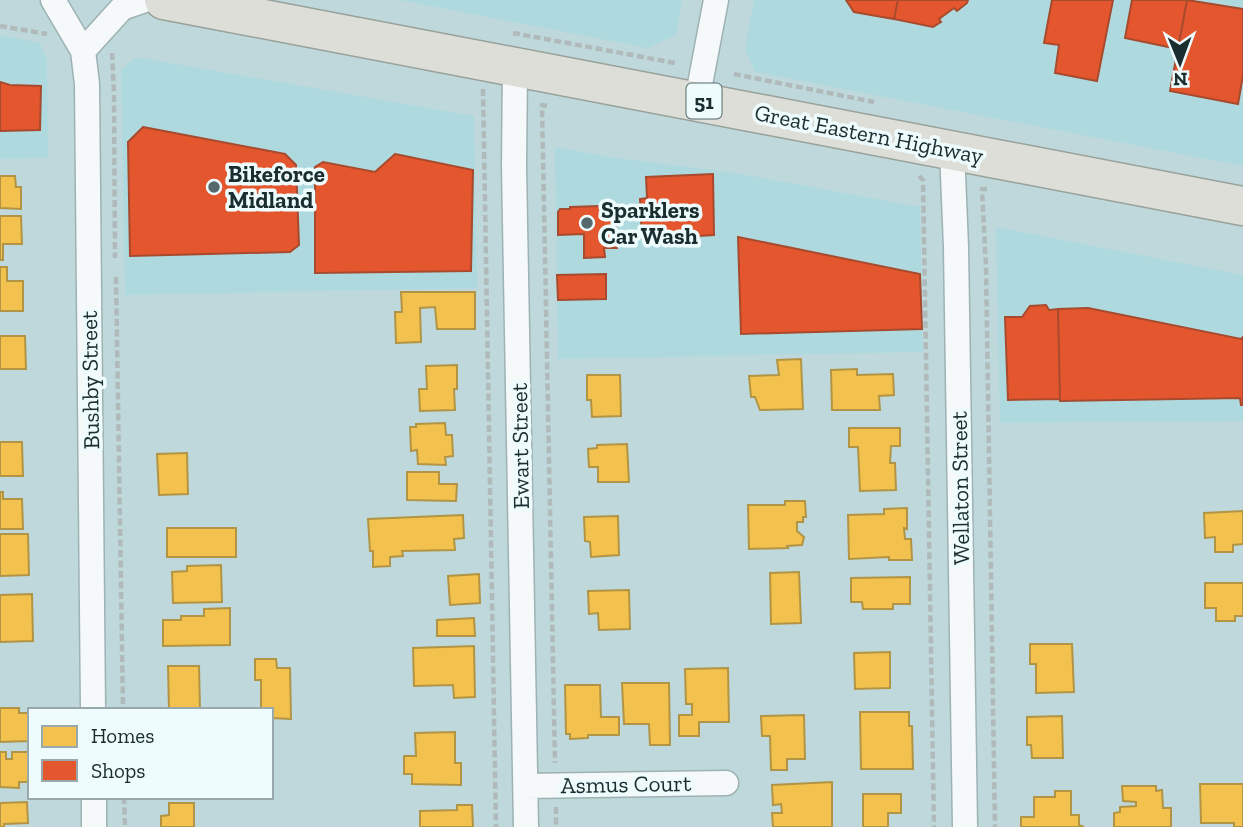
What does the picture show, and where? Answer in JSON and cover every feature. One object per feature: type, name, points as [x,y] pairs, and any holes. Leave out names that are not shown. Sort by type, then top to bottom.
[{"type":"highway","name":"Great Eastern Highway","points":[[164,0],[504,78],[697,100],[1243,206]]},
{"type":"street","name":"Bushby Street","points":[[53,0],[79,45],[87,84],[93,708]]},
{"type":"street","points":[[79,45],[122,8],[145,0]]},
{"type":"street","points":[[697,100],[716,0]]},
{"type":"street","name":"Ewart Street","points":[[504,78],[515,179],[526,827]]},
{"type":"street","name":"Wellaton Street","points":[[952,150],[965,827]]},
{"type":"street","name":"Asmus Court","points":[[526,786],[726,783]]},
{"type":"street","points":[[94,799],[94,827]]},
{"type":"path","points":[[0,26],[79,45]]},
{"type":"path","points":[[499,30],[675,63]]},
{"type":"path","points":[[112,47],[115,258]]},
{"type":"path","points":[[495,827],[483,88],[504,78]]},
{"type":"path","points":[[542,105],[555,771]]},
{"type":"path","points":[[916,173],[923,180],[934,827]]},
{"type":"path","points":[[982,190],[986,267],[995,827]]},
{"type":"path","points":[[116,278],[123,708]]},
{"type":"path","points":[[124,799],[125,827]]},
{"type":"path","points":[[555,799],[556,827]]},
{"type":"shaded area","points":[[400,0],[682,0],[676,35],[648,48]]},
{"type":"shaded area","points":[[754,0],[1243,0],[1243,166],[755,72],[745,48]]},
{"type":"shaded area","points":[[0,35],[40,43],[47,60],[48,158],[0,159]]},
{"type":"shaded area","points":[[136,57],[474,116],[477,288],[125,295],[121,70]]},
{"type":"shaded area","points":[[555,147],[736,173],[920,207],[923,352],[558,359]]},
{"type":"shaded area","points":[[996,227],[1243,275],[1243,421],[1000,423]]},
{"type":"building: Homes","points":[[0,176],[15,176],[16,187],[21,187],[21,209],[0,208]]},
{"type":"building: Homes","points":[[0,216],[21,216],[22,244],[3,244],[3,260],[0,260]]},
{"type":"building: Homes","points":[[0,267],[7,267],[7,281],[23,281],[23,311],[0,311]]},
{"type":"building: Homes","points":[[401,292],[475,292],[475,329],[437,329],[435,307],[420,308],[421,342],[396,343],[395,312],[402,312]]},
{"type":"building: Homes","points":[[0,336],[25,336],[26,369],[0,369]]},
{"type":"building: Homes","points":[[801,359],[803,409],[760,410],[755,397],[751,397],[749,376],[779,375],[777,360]]},
{"type":"building: Homes","points":[[457,365],[455,410],[420,411],[419,389],[427,389],[426,366]]},
{"type":"building: Homes","points":[[857,369],[857,375],[893,374],[894,395],[879,396],[880,410],[832,410],[831,370]]},
{"type":"building: Homes","points":[[587,375],[620,375],[621,416],[592,417],[591,400],[587,400]]},
{"type":"building: Homes","points":[[445,423],[446,435],[452,435],[453,456],[445,457],[446,465],[418,464],[417,450],[411,451],[410,427],[416,427],[416,424]]},
{"type":"building: Homes","points":[[849,428],[900,428],[900,446],[891,446],[890,463],[895,463],[896,490],[860,491],[858,447],[849,447]]},
{"type":"building: Homes","points":[[0,442],[22,442],[23,476],[0,476]]},
{"type":"building: Homes","points":[[627,444],[629,482],[598,482],[598,467],[589,467],[588,449],[597,448],[597,445]]},
{"type":"building: Homes","points":[[187,453],[188,494],[159,495],[157,454]]},
{"type":"building: Homes","points":[[407,472],[439,472],[439,484],[457,484],[456,501],[407,500]]},
{"type":"building: Homes","points":[[0,492],[3,492],[3,499],[22,499],[23,529],[0,529]]},
{"type":"building: Homes","points":[[785,501],[805,501],[806,517],[803,517],[803,522],[797,522],[797,531],[804,537],[802,545],[749,549],[748,505],[785,505]]},
{"type":"building: Homes","points":[[907,508],[905,539],[911,539],[912,560],[889,560],[889,557],[849,559],[848,515],[884,514],[884,509]]},
{"type":"building: Homes","points":[[1243,511],[1243,544],[1233,545],[1233,552],[1215,552],[1215,537],[1205,538],[1204,513]]},
{"type":"building: Homes","points":[[463,515],[464,538],[454,539],[455,550],[402,551],[403,556],[390,557],[390,566],[373,567],[368,519]]},
{"type":"building: Homes","points":[[618,516],[619,555],[591,557],[590,542],[585,541],[584,517]]},
{"type":"building: Homes","points":[[167,528],[236,528],[236,557],[167,557]]},
{"type":"building: Homes","points":[[0,534],[28,534],[29,575],[0,576]]},
{"type":"building: Homes","points":[[221,565],[222,602],[173,603],[172,572],[187,571],[187,566]]},
{"type":"building: Homes","points":[[799,572],[801,623],[771,624],[770,573]]},
{"type":"building: Homes","points":[[479,574],[480,603],[450,605],[448,576]]},
{"type":"building: Homes","points":[[910,577],[910,604],[893,604],[893,609],[863,609],[862,602],[851,602],[851,578]]},
{"type":"building: Homes","points":[[1205,583],[1243,583],[1243,616],[1235,616],[1235,621],[1216,621],[1216,608],[1205,608]]},
{"type":"building: Homes","points":[[629,590],[630,629],[599,630],[598,613],[589,614],[588,591]]},
{"type":"building: Homes","points":[[32,594],[33,641],[0,642],[0,595]]},
{"type":"building: Homes","points":[[230,608],[230,645],[163,646],[163,620],[181,620],[181,616],[204,616],[204,609]]},
{"type":"building: Homes","points":[[474,618],[475,636],[437,636],[437,620]]},
{"type":"building: Homes","points":[[1030,644],[1072,644],[1074,692],[1036,693],[1036,664],[1030,664]]},
{"type":"building: Homes","points":[[474,646],[475,697],[454,698],[453,685],[414,686],[413,648]]},
{"type":"building: Homes","points":[[890,652],[890,688],[855,689],[854,653]]},
{"type":"building: Homes","points":[[255,659],[276,659],[277,668],[290,668],[291,719],[273,718],[273,708],[261,708],[261,680],[255,680]]},
{"type":"building: Homes","points":[[168,666],[199,666],[200,708],[169,708]]},
{"type":"building: Homes","points":[[728,668],[729,722],[699,722],[699,736],[679,736],[679,715],[692,715],[692,704],[686,704],[685,669]]},
{"type":"building: Homes","points":[[622,683],[669,683],[670,745],[650,745],[649,724],[624,724]]},
{"type":"building: Homes","points":[[565,685],[600,685],[601,717],[619,717],[619,735],[588,735],[588,738],[570,739],[570,734],[566,734]]},
{"type":"building: Homes","points":[[0,708],[19,708],[19,713],[28,713],[28,741],[0,742]]},
{"type":"building: Homes","points":[[860,712],[909,712],[913,769],[861,769]]},
{"type":"building: Homes","points":[[804,715],[805,759],[787,759],[787,770],[771,770],[770,736],[762,736],[761,716]]},
{"type":"building: Homes","points":[[1062,716],[1063,758],[1032,758],[1031,745],[1027,745],[1027,717]]},
{"type":"building: Homes","points":[[455,732],[455,763],[461,763],[461,785],[412,784],[412,774],[404,774],[404,756],[416,756],[415,733]]},
{"type":"building: Homes","points":[[0,752],[6,752],[6,759],[12,759],[12,752],[28,752],[28,782],[19,782],[19,788],[0,787]]},
{"type":"building: Homes","points":[[832,782],[832,827],[773,827],[772,813],[782,813],[781,804],[773,805],[772,785]]},
{"type":"building: Homes","points":[[1200,784],[1243,784],[1243,827],[1234,827],[1234,823],[1201,823]]},
{"type":"building: Homes","points":[[1122,786],[1156,786],[1156,791],[1162,790],[1163,808],[1171,808],[1171,827],[1114,827],[1114,813],[1120,812],[1120,807],[1136,806],[1136,802],[1123,801]]},
{"type":"building: Homes","points":[[1055,791],[1071,791],[1071,815],[1079,815],[1079,825],[1084,827],[1021,827],[1021,817],[1034,817],[1034,797],[1055,797]]},
{"type":"building: Homes","points":[[863,794],[901,794],[901,813],[888,813],[888,827],[863,827]]},
{"type":"building: Homes","points":[[27,802],[28,823],[4,824],[4,827],[0,827],[0,803]]},
{"type":"building: Homes","points":[[169,803],[194,803],[194,827],[161,827],[161,816],[169,815]]},
{"type":"building: Homes","points":[[457,805],[472,805],[473,827],[420,827],[420,811],[457,810]]},
{"type":"building: Shops","points":[[846,0],[898,0],[894,19],[854,12]]},
{"type":"building: Shops","points":[[898,0],[968,0],[957,11],[954,8],[939,19],[941,22],[933,27],[894,19]]},
{"type":"building: Shops","points":[[1052,0],[1113,0],[1097,81],[1055,73],[1059,45],[1044,43]]},
{"type":"building: Shops","points":[[1132,0],[1187,0],[1178,49],[1125,38]]},
{"type":"building: Shops","points":[[1187,0],[1243,9],[1243,75],[1238,104],[1170,91]]},
{"type":"building: Shops","points":[[0,82],[41,86],[40,130],[0,131]]},
{"type":"building: Shops","points":[[143,127],[285,154],[296,165],[299,245],[290,252],[130,256],[128,142]]},
{"type":"building: Shops","points":[[395,154],[473,170],[471,271],[315,273],[315,167],[323,162],[375,172]]},
{"type":"building: Shops","points":[[713,174],[714,235],[642,239],[640,199],[647,198],[646,177]]},
{"type":"building: Shops","name":"Sparklers Car Wash","points":[[600,206],[616,211],[617,248],[604,248],[605,257],[584,258],[584,234],[558,235],[558,212],[570,207]]},
{"type":"building: Shops","points":[[738,237],[920,274],[922,329],[741,334]]},
{"type":"building: Shops","points":[[606,274],[606,299],[558,300],[557,275]]},
{"type":"building: Shops","points":[[1046,305],[1049,310],[1058,309],[1060,399],[1008,400],[1005,317],[1022,317],[1030,306]]},
{"type":"building: Shops","points":[[1088,308],[1241,339],[1243,337],[1243,405],[1240,398],[1060,401],[1058,309]]},
{"type":"place","name":"Bikeforce Midland","points":[[214,187]]},
{"type":"place","name":"Sparklers Car Wash","points":[[587,223]]}]
